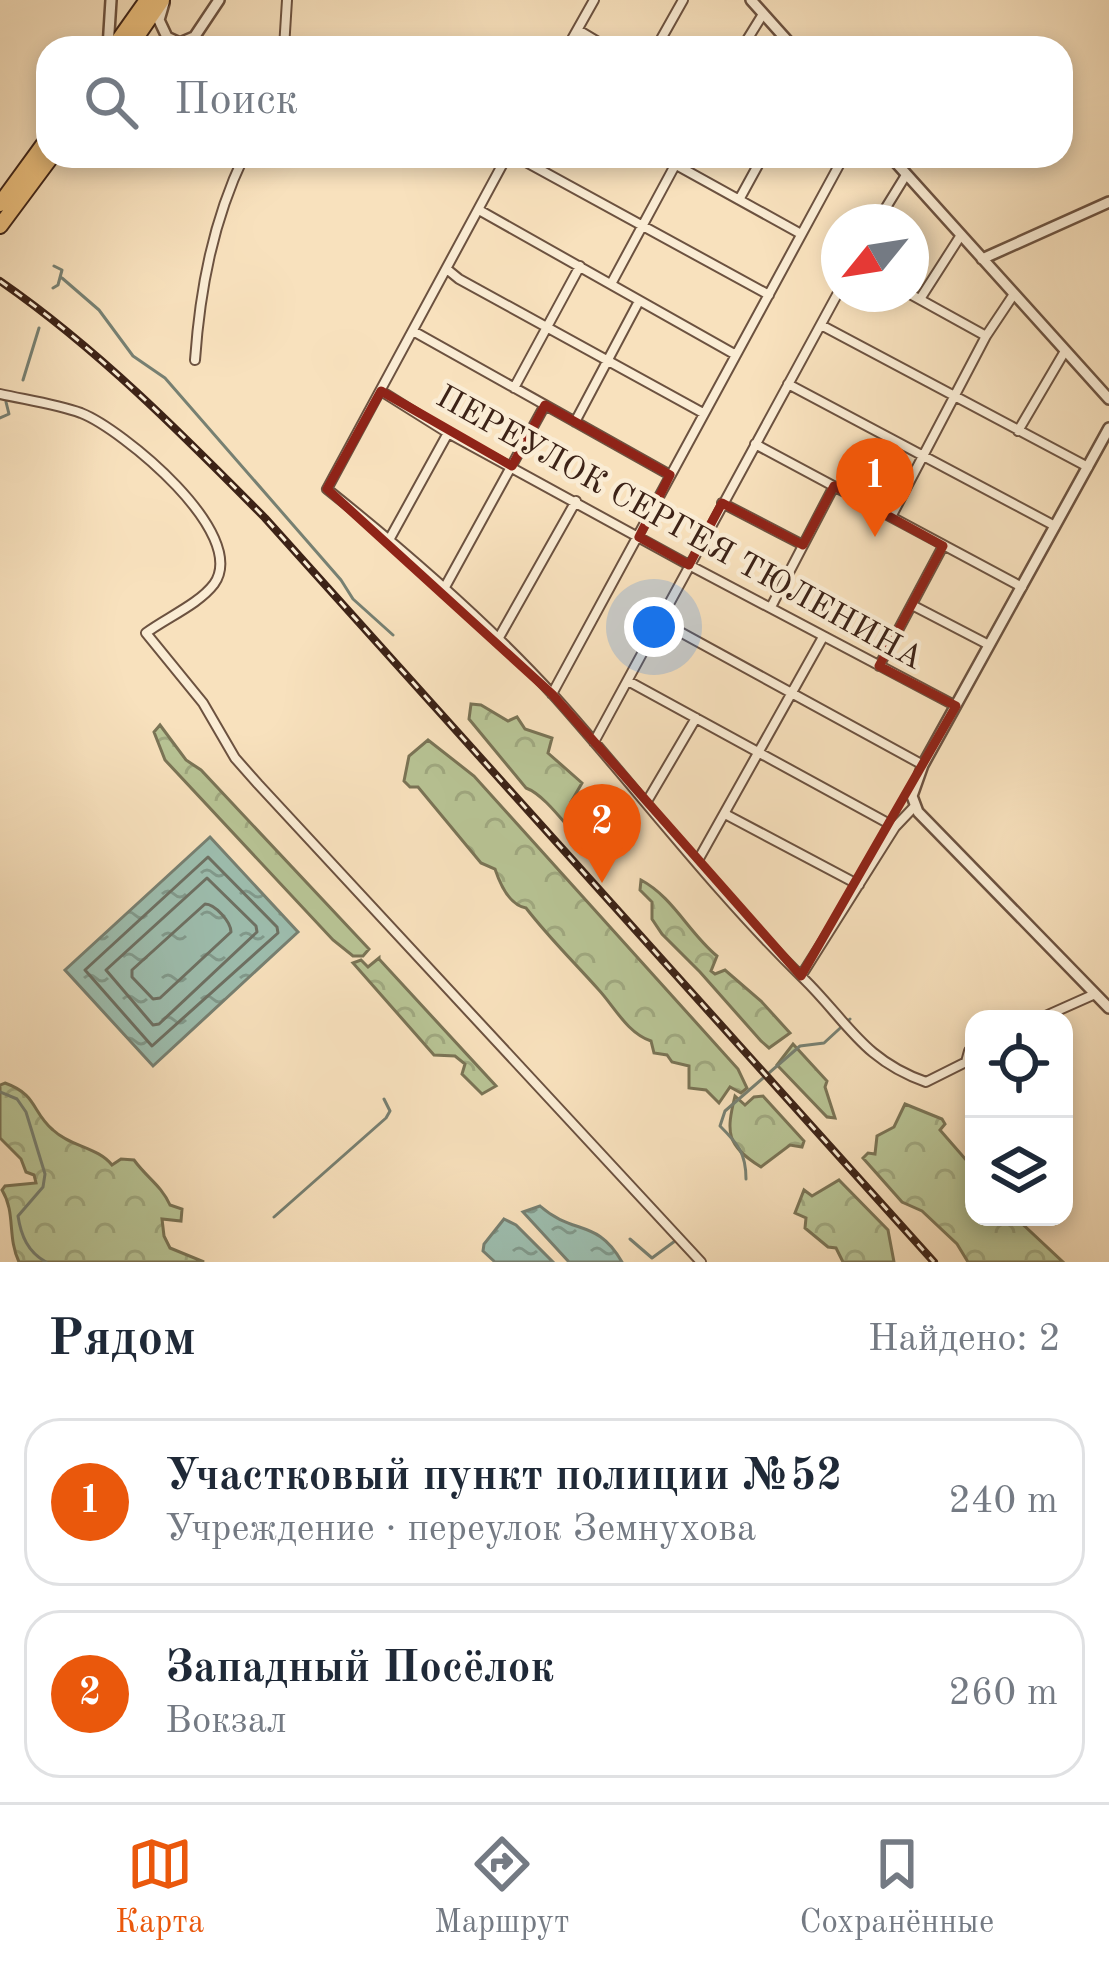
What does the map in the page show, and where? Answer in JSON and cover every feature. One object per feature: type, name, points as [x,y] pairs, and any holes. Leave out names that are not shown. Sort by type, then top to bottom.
[{"type":"highway","points":[[119,36],[147,0]]},
{"type":"highway","points":[[138,36],[164,0]]},
{"type":"highway","points":[[0,204],[36,154]]},
{"type":"highway","points":[[0,226],[43,168]]},
{"type":"street","points":[[110,36],[112,0]]},
{"type":"street","points":[[164,0],[159,20],[168,36]]},
{"type":"street","points":[[195,36],[219,0]]},
{"type":"street","points":[[284,36],[286,0]]},
{"type":"street","points":[[574,36],[594,0]]},
{"type":"street","points":[[662,36],[682,0]]},
{"type":"street","points":[[751,0],[783,36]]},
{"type":"street","points":[[749,36],[763,14]]},
{"type":"street","points":[[578,30],[588,36]]},
{"type":"street","points":[[195,360],[213,236],[238,168]]},
{"type":"street","points":[[504,168],[327,489],[445,588],[552,694],[863,1048],[926,1082],[965,1062]]},
{"type":"street","points":[[534,168],[769,295]]},
{"type":"street","points":[[611,284],[674,168]]},
{"type":"street","points":[[691,168],[801,234]]},
{"type":"street","points":[[740,198],[756,168]]},
{"type":"street","points":[[552,694],[837,168]]},
{"type":"street","points":[[900,168],[1109,398]]},
{"type":"street","points":[[888,204],[906,175]]},
{"type":"street","points":[[982,259],[1109,202]]},
{"type":"street","points":[[479,210],[736,355]]},
{"type":"street","points":[[929,285],[961,235]]},
{"type":"street","points":[[514,388],[580,266]]},
{"type":"street","points":[[448,269],[459,280],[703,413]]},
{"type":"street","points":[[891,517],[986,336],[1014,294]]},
{"type":"street","points":[[575,422],[638,303]]},
{"type":"street","points":[[929,304],[986,336]]},
{"type":"street","points":[[594,742],[828,312]]},
{"type":"street","points":[[821,325],[1088,467]]},
{"type":"street","points":[[413,331],[670,475]]},
{"type":"street","points":[[1018,431],[1065,351]]},
{"type":"street","points":[[788,384],[1055,526]]},
{"type":"street","name":"ПЕРЕУЛОК СЕРГЕЯ ТЮЛЕНИНА","points":[[381,391],[448,433],[956,706]]},
{"type":"street","points":[[0,394],[84,414],[147,459],[197,508],[213,536],[220,566],[214,584],[146,633],[258,784],[701,1262]]},
{"type":"street","points":[[445,588],[545,405]]},
{"type":"street","points":[[801,976],[913,801],[923,765],[1109,428]]},
{"type":"street","points":[[389,540],[448,433]]},
{"type":"street","points":[[755,444],[1022,586]]},
{"type":"street","points":[[771,607],[834,486]]},
{"type":"street","points":[[497,642],[576,501]]},
{"type":"street","points":[[722,503],[803,545]]},
{"type":"street","points":[[879,667],[944,546]]},
{"type":"street","points":[[912,605],[989,645]]},
{"type":"street","points":[[660,621],[923,765]]},
{"type":"street","points":[[697,862],[823,637]]},
{"type":"street","points":[[628,681],[895,827]]},
{"type":"street","points":[[646,803],[696,718]]},
{"type":"street","points":[[913,801],[1109,1008]]},
{"type":"street","points":[[725,814],[859,885]]},
{"type":"street","points":[[1059,1010],[1109,988]]},
{"type":"highlighted area","points":[[381,391],[512,466],[545,405],[670,475],[639,537],[689,565],[722,503],[803,545],[834,486],[943,546],[879,666],[956,706],[801,976],[552,694],[327,489]]},
{"type":"green space","points":[[471,704],[508,721],[517,717],[525,729],[552,738],[548,753],[582,783],[571,802],[597,849],[593,853],[543,799],[526,788],[469,719]]},
{"type":"green space","points":[[160,725],[186,760],[201,770],[369,949],[363,956],[353,956],[333,940],[165,760],[154,732]]},
{"type":"green space","points":[[428,740],[474,776],[738,1069],[747,1088],[741,1093],[730,1087],[719,1103],[706,1090],[689,1088],[689,1066],[654,1053],[651,1041],[628,1026],[526,908],[510,898],[495,869],[481,863],[418,787],[404,781],[409,756]]},
{"type":"green space","points":[[641,880],[717,956],[711,971],[725,970],[790,1033],[769,1048],[761,1041],[662,934],[652,919],[652,902],[640,890]]},
{"type":"green space","points":[[379,958],[496,1086],[482,1094],[462,1074],[465,1064],[455,1056],[434,1055],[353,963],[361,960],[368,967]]},
{"type":"green space","points":[[793,1044],[827,1081],[835,1118],[827,1117],[777,1065]]},
{"type":"green space","points":[[5,1083],[29,1098],[60,1136],[112,1165],[121,1159],[134,1160],[170,1205],[182,1209],[181,1221],[162,1219],[170,1248],[204,1262],[19,1262],[2,1190],[36,1183],[0,1138],[0,1085]]},
{"type":"green space","points":[[735,1096],[745,1105],[763,1096],[804,1141],[802,1147],[790,1145],[761,1167],[749,1159],[735,1145],[730,1129]]},
{"type":"green space","points":[[905,1104],[942,1119],[945,1124],[940,1130],[965,1159],[965,1226],[1025,1226],[1063,1262],[968,1262],[957,1244],[922,1211],[902,1202],[863,1158],[875,1154],[877,1136],[894,1127]]},
{"type":"green space","points":[[839,1180],[888,1230],[894,1262],[843,1262],[836,1248],[805,1228],[806,1218],[795,1213],[804,1190],[812,1196]]},
{"type":"water","points":[[210,837],[298,932],[153,1066],[65,970]]},
{"type":"water","points":[[540,1206],[603,1239],[622,1262],[569,1262],[523,1212]]},
{"type":"water","points":[[504,1219],[553,1262],[495,1262],[483,1251],[484,1244]]},
{"type":"waterway","points":[[53,288],[62,270],[54,266]]},
{"type":"waterway","points":[[62,278],[99,310],[133,356],[165,378],[353,599],[393,635]]},
{"type":"waterway","points":[[23,380],[39,328]]},
{"type":"waterway","points":[[0,418],[9,414],[6,402]]},
{"type":"waterway","points":[[746,1179],[740,1150],[720,1126],[725,1111],[800,1046],[824,1043],[850,1019]]},
{"type":"waterway","points":[[0,1092],[17,1099],[26,1112],[45,1174],[43,1187],[18,1216],[26,1243],[46,1262]]},
{"type":"waterway","points":[[274,1217],[386,1118],[390,1111],[384,1099]]},
{"type":"waterway","points":[[630,1239],[652,1258],[675,1241]]},
{"type":"railway","points":[[0,281],[105,363],[265,518],[934,1262]]},
{"type":"place","name":"Участковый пункт полиции №52","points":[[875,537]]},
{"type":"place","name":"Западный Посёлок","points":[[602,883]]}]
